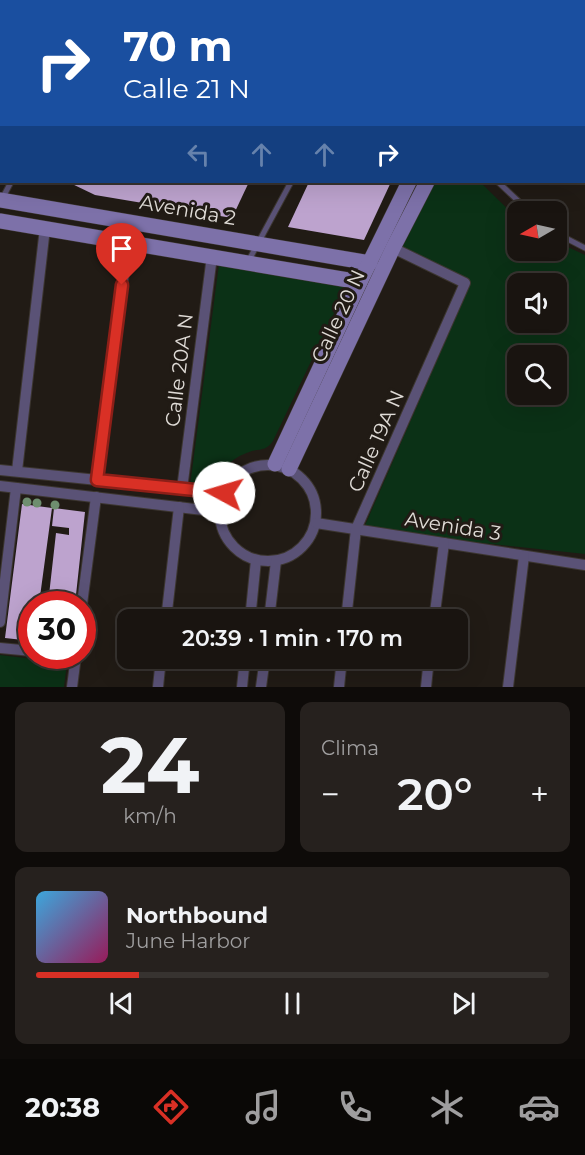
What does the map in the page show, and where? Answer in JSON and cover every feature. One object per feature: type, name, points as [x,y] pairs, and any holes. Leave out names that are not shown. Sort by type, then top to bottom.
[{"type":"street","name":"Calle 20 N","points":[[282,467],[360,282],[409,183]]},
{"type":"street","name":"Calle 20 N","points":[[282,467],[426,183]]},
{"type":"street","name":"Avenida 2","points":[[0,201],[370,263]]},
{"type":"street","name":"Avenida 2","points":[[0,221],[360,282]]},
{"type":"street","points":[[17,471],[45,228]]},
{"type":"street","points":[[97,480],[128,242]]},
{"type":"street","name":"Calle 19A N","points":[[347,609],[356,529],[465,283],[393,248]]},
{"type":"street","name":"Calle 20A N","points":[[182,489],[212,256]]},
{"type":"street","points":[[259,465],[282,467],[302,478],[312,491],[316,507],[316,523],[311,537],[290,557],[276,561],[256,560],[241,554],[230,542],[222,528],[220,512],[224,493],[232,480],[244,470],[259,465]]},
{"type":"street","points":[[0,470],[224,493]]},
{"type":"street","points":[[0,486],[220,512]]},
{"type":"street","points":[[0,622],[16,488]]},
{"type":"street","points":[[84,591],[96,497]]},
{"type":"street","points":[[167,609],[179,507]]},
{"type":"street","name":"Avenida 3","points":[[316,523],[585,565]]},
{"type":"street","points":[[435,609],[444,543]]},
{"type":"street","points":[[508,687],[524,556]]},
{"type":"street","points":[[251,609],[256,560]]},
{"type":"street","points":[[270,609],[276,561]]},
{"type":"street","points":[[0,648],[18,650]]},
{"type":"street","points":[[72,687],[74,669]]},
{"type":"street","points":[[158,687],[160,669]]},
{"type":"street","points":[[242,687],[244,669]]},
{"type":"street","points":[[261,687],[263,669]]},
{"type":"street","points":[[339,687],[341,669]]},
{"type":"street","points":[[426,687],[428,669]]},
{"type":"lane","points":[[0,201],[10,183]]},
{"type":"lane","points":[[248,262],[290,183]]},
{"type":"lane","points":[[499,183],[518,201]]},
{"type":"lane","points":[[567,238],[585,248]]},
{"type":"green space","points":[[428,183],[481,183],[507,208],[507,261],[567,261],[567,247],[585,255],[585,554],[363,530],[471,282],[398,247]]},
{"type":"green space","points":[[219,264],[347,286],[271,444],[266,448],[245,453],[234,460],[221,473],[214,485],[203,488],[190,486]]},
{"type":"green space","points":[[0,655],[18,657],[18,669],[66,669],[64,687],[0,687]]},
{"type":"building","points":[[70,183],[249,183],[232,218],[95,195]]},
{"type":"building","points":[[309,183],[391,183],[364,240],[288,227]]},
{"type":"building","points":[[22,504],[52,508],[41,591],[18,591],[18,639],[5,638]]},
{"type":"building","points":[[54,508],[85,512],[76,591],[49,591],[56,533],[69,535],[69,528],[52,526]]},
{"type":"route","points":[[122,285],[97,480],[224,493]]}]
